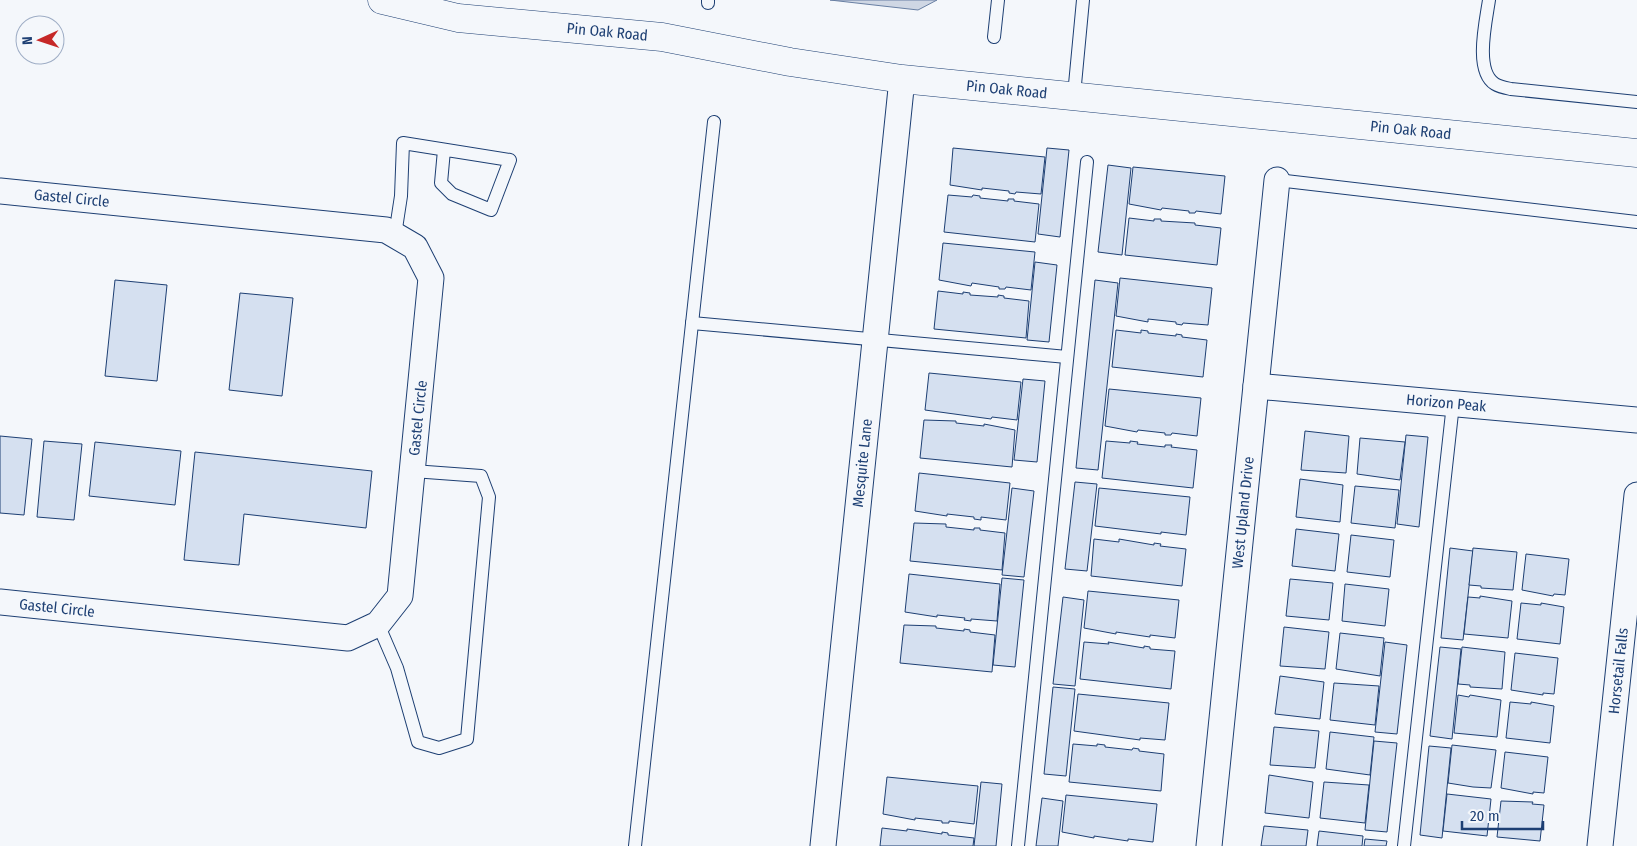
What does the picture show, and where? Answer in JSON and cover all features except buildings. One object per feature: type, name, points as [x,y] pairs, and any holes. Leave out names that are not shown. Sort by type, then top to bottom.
[{"type":"street","name":"Pin Oak Road","points":[[382,0],[436,6],[458,18],[662,37],[790,62],[902,79],[1637,153]]},
{"type":"street","name":"Mesquite Lane","points":[[823,846],[902,79]]},
{"type":"street","name":"West Upland Drive","points":[[1209,846],[1277,180]]},
{"type":"street","name":"Gastel Circle","points":[[0,191],[386,230],[415,247],[431,278],[400,596],[378,624],[348,638],[0,602]]},
{"type":"street","name":"Horizon Peak","points":[[1256,386],[1637,420]]},
{"type":"street","name":"Horsetail Falls","points":[[1600,846],[1637,495]]},
{"type":"lane","points":[[994,37],[998,0]]},
{"type":"lane","points":[[1074,95],[1083,0]]},
{"type":"lane","points":[[1489,0],[1483,46],[1485,72],[1495,84],[1511,89],[1637,102]]},
{"type":"lane","points":[[635,846],[714,122]]},
{"type":"lane","points":[[395,236],[401,196],[403,143],[510,160],[491,210],[452,194],[441,183],[444,150]]},
{"type":"lane","points":[[1018,846],[1087,162]]},
{"type":"lane","points":[[1277,180],[1637,222]]},
{"type":"lane","points":[[692,323],[1067,357]]},
{"type":"lane","points":[[1404,846],[1453,404]]},
{"type":"lane","points":[[378,624],[397,668],[418,742],[439,748],[467,739],[490,497],[481,476],[413,470]]},
{"type":"shaded area","points":[[830,0],[937,0],[918,10]]}]
